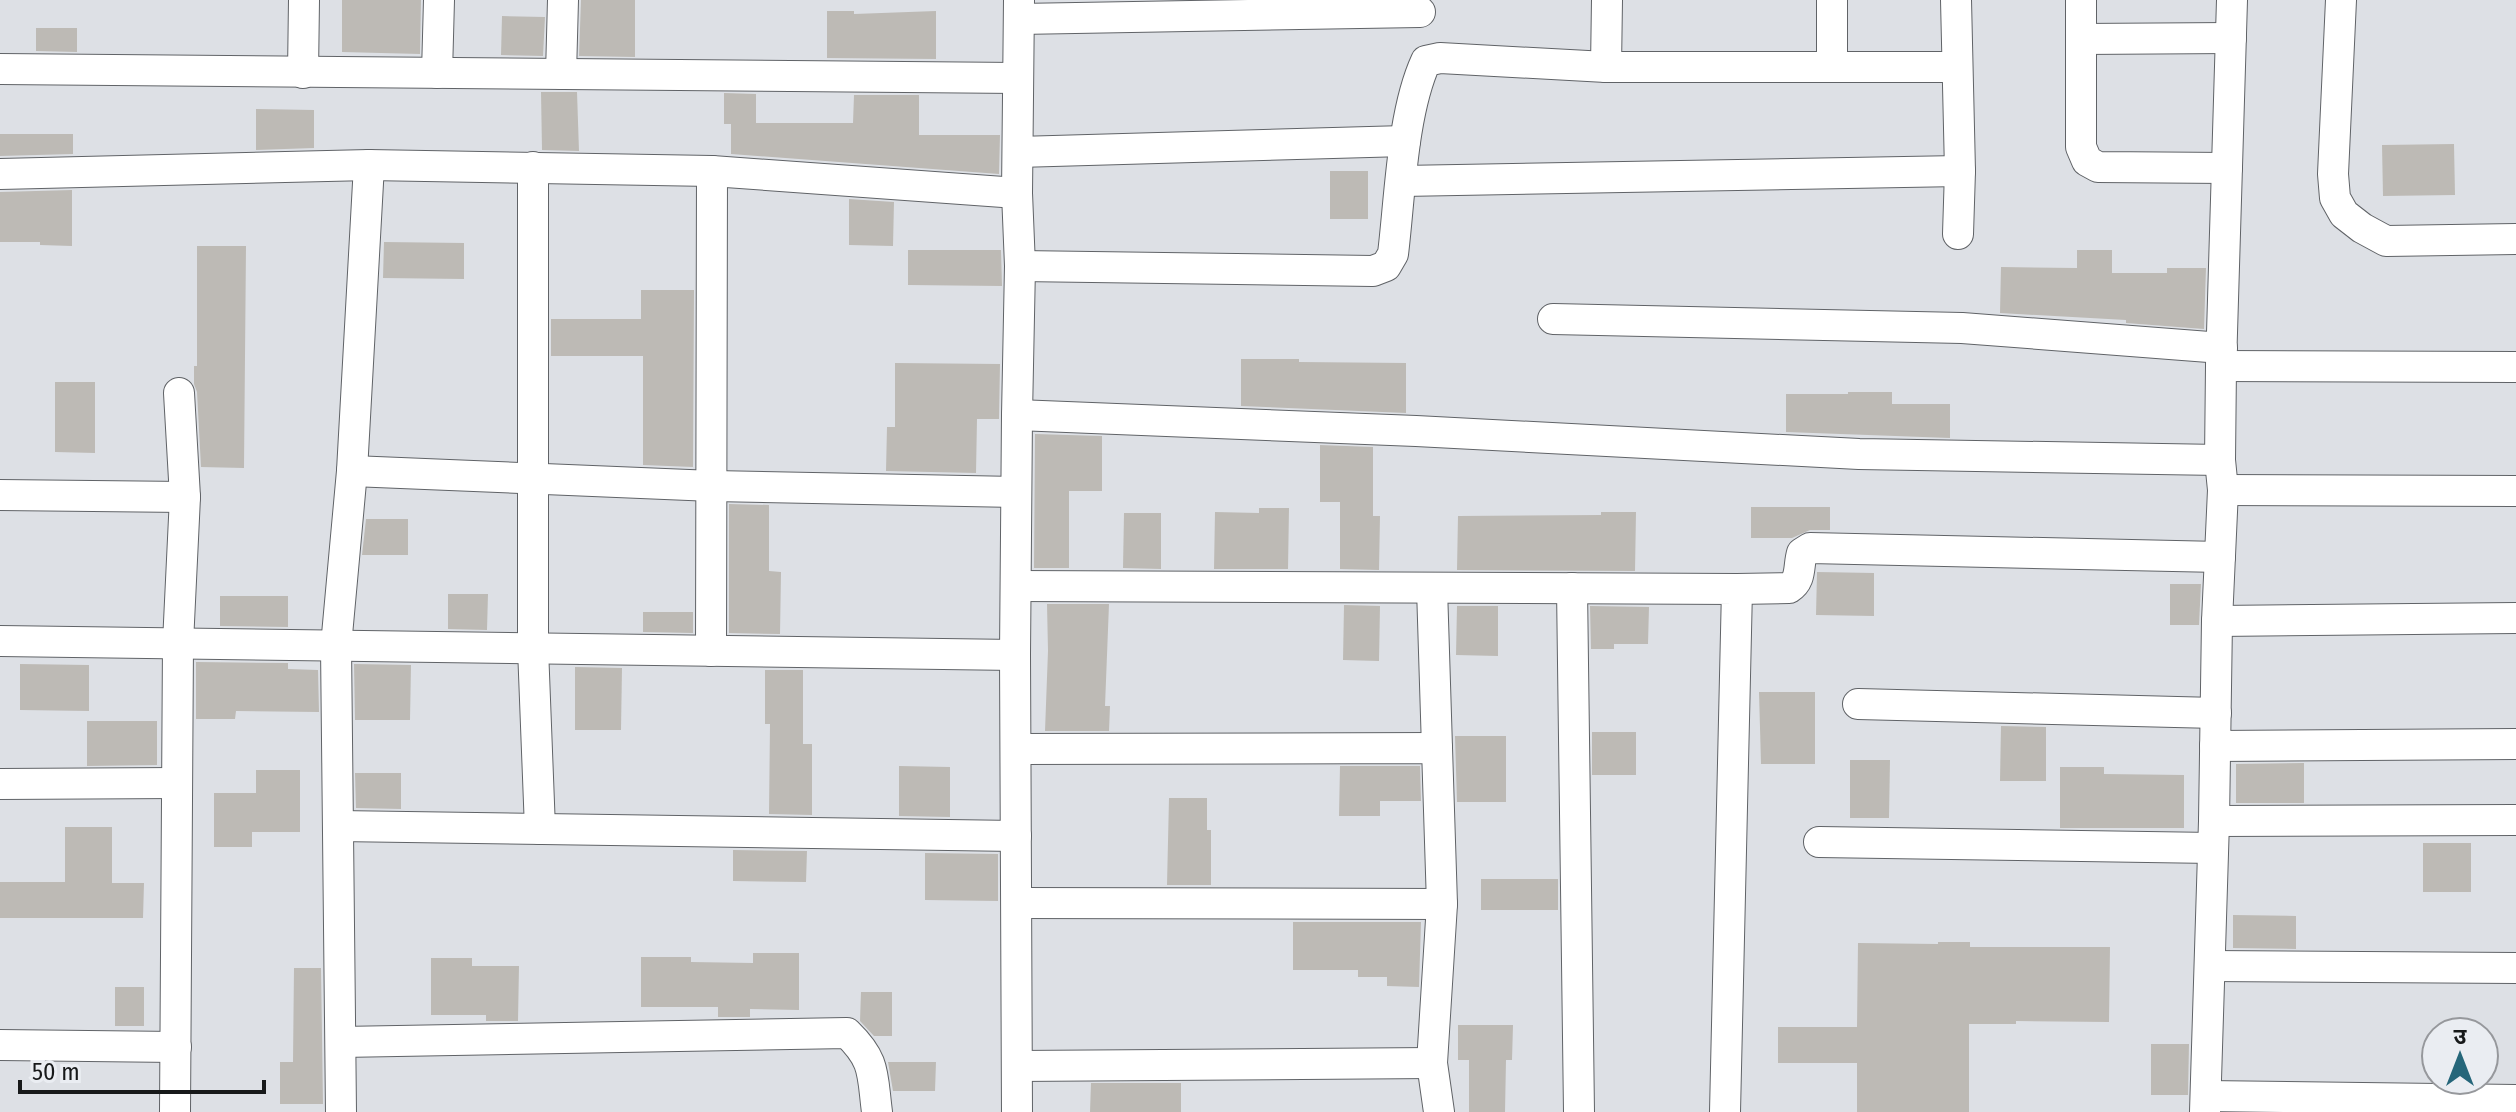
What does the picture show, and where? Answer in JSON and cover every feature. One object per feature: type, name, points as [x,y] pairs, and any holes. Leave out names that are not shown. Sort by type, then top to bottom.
[{"type":"street","points":[[303,73],[304,0]]},
{"type":"street","points":[[437,73],[439,0]]},
{"type":"street","points":[[561,74],[563,0]]},
{"type":"street","points":[[1606,67],[1607,0]]},
{"type":"street","points":[[1832,0],[1832,67]]},
{"type":"street","points":[[1956,0],[1960,171],[1958,234]]},
{"type":"street","points":[[2081,0],[2081,147],[2087,161],[2098,167],[2227,168]]},
{"type":"street","points":[[2232,0],[2221,357],[2220,460],[2223,490],[2206,1104],[2516,1100]]},
{"type":"street","points":[[2341,0],[2333,174],[2335,198],[2344,214],[2386,241],[2516,239]]},
{"type":"street","points":[[1017,1112],[1015,655],[1020,266],[1017,193],[1019,9],[1420,12]]},
{"type":"street","points":[[2081,39],[2231,38]]},
{"type":"street","points":[[1020,266],[1373,271],[1386,266],[1393,254],[1405,141],[1419,74],[1426,61],[1440,58],[1606,67],[1957,67]]},
{"type":"street","points":[[0,69],[1018,78]]},
{"type":"street","points":[[1018,152],[1405,141]]},
{"type":"street","points":[[0,174],[369,165],[533,167],[712,171],[1017,193]]},
{"type":"street","points":[[341,1112],[336,646],[352,471],[369,165]]},
{"type":"street","points":[[533,167],[531,477],[540,829]]},
{"type":"street","points":[[711,651],[712,171]]},
{"type":"street","points":[[1402,181],[1960,171]]},
{"type":"street","points":[[1553,319],[1962,328],[2221,357],[2516,367]]},
{"type":"street","points":[[175,1112],[178,643],[185,497],[179,393]]},
{"type":"street","points":[[1017,415],[1416,431],[1859,454],[2220,460]]},
{"type":"street","points":[[352,471],[713,486],[1016,492]]},
{"type":"street","points":[[2223,490],[2516,491]]},
{"type":"street","points":[[0,495],[185,497]]},
{"type":"street","points":[[1016,586],[1789,588],[1796,584],[1802,553],[1810,548],[2220,557]]},
{"type":"street","points":[[1432,588],[1442,904],[1432,1063],[1439,1112]]},
{"type":"street","points":[[1572,588],[1579,1112]]},
{"type":"street","points":[[1725,1112],[1737,589]]},
{"type":"street","points":[[2217,621],[2516,618]]},
{"type":"street","points":[[0,641],[1015,655]]},
{"type":"street","points":[[1858,704],[2216,713]]},
{"type":"street","points":[[2215,746],[2516,744]]},
{"type":"street","points":[[1016,749],[1437,748]]},
{"type":"street","points":[[0,784],[177,783]]},
{"type":"street","points":[[1819,842],[2214,834],[2516,820]]},
{"type":"street","points":[[338,826],[1016,836]]},
{"type":"street","points":[[1017,903],[1442,904]]},
{"type":"street","points":[[2210,966],[2516,968]]},
{"type":"street","points":[[341,1042],[847,1033],[865,1050],[871,1066],[877,1112]]},
{"type":"street","points":[[0,1045],[176,1047]]},
{"type":"street","points":[[1017,1066],[1432,1063]]},
{"type":"building","points":[[342,0],[421,0],[420,54],[342,52]]},
{"type":"building","points":[[581,0],[635,0],[635,57],[579,56]]},
{"type":"building","points":[[827,11],[854,11],[854,14],[936,11],[936,59],[827,58]]},
{"type":"building","points":[[502,16],[545,17],[543,56],[501,55]]},
{"type":"building","points":[[36,28],[77,28],[77,52],[36,51]]},
{"type":"building","points":[[541,92],[577,92],[579,151],[542,150]]},
{"type":"building","points":[[724,93],[756,94],[756,123],[853,123],[854,95],[919,95],[919,135],[1000,135],[999,174],[731,154],[731,124],[724,124]]},
{"type":"building","points":[[256,109],[314,110],[314,148],[256,150]]},
{"type":"building","points":[[0,134],[73,134],[73,154],[0,156]]},
{"type":"building","points":[[2454,144],[2455,195],[2383,196],[2382,145]]},
{"type":"building","points":[[1330,171],[1368,171],[1368,219],[1330,219]]},
{"type":"building","points":[[72,190],[72,246],[0,242],[0,192]]},
{"type":"building","points":[[849,199],[894,202],[893,246],[849,245]]},
{"type":"building","points":[[384,242],[464,243],[464,279],[383,278]]},
{"type":"building","points":[[197,246],[246,246],[244,468],[201,467],[194,384],[194,366],[197,366]]},
{"type":"building","points":[[908,250],[1001,250],[1002,286],[908,285]]},
{"type":"building","points":[[2077,250],[2112,250],[2112,273],[2167,273],[2167,268],[2206,268],[2204,329],[2126,323],[2126,320],[2000,313],[2001,267],[2077,268]]},
{"type":"building","points":[[641,290],[694,290],[693,467],[643,465],[643,356],[551,356],[551,319],[641,319]]},
{"type":"building","points":[[1241,359],[1406,363],[1406,413],[1241,406]]},
{"type":"building","points":[[895,363],[1000,364],[999,419],[977,419],[976,473],[886,471],[887,427],[895,427]]},
{"type":"building","points":[[55,382],[95,382],[95,453],[55,452]]},
{"type":"building","points":[[1892,392],[1892,404],[1950,404],[1950,438],[1786,432],[1786,394]]},
{"type":"building","points":[[1035,434],[1102,436],[1102,491],[1069,491],[1069,568],[1034,568]]},
{"type":"building","points":[[1320,445],[1373,447],[1373,516],[1380,516],[1379,570],[1340,569],[1340,502],[1320,502]]},
{"type":"building","points":[[729,504],[769,505],[769,571],[781,572],[780,634],[729,633]]},
{"type":"building","points":[[1751,507],[1830,507],[1830,530],[1810,530],[1792,538],[1751,538]]},
{"type":"building","points":[[1259,508],[1289,508],[1288,569],[1214,569],[1215,512],[1259,513]]},
{"type":"building","points":[[1601,512],[1636,512],[1635,571],[1457,570],[1458,516],[1601,515]]},
{"type":"building","points":[[1124,513],[1161,513],[1161,569],[1123,568]]},
{"type":"building","points":[[366,519],[408,519],[408,555],[362,555]]},
{"type":"building","points":[[1817,572],[1874,573],[1874,616],[1816,615]]},
{"type":"building","points":[[2170,584],[2201,584],[2199,625],[2170,625]]},
{"type":"building","points":[[448,594],[488,594],[487,630],[448,629]]},
{"type":"building","points":[[220,596],[288,596],[288,627],[220,626]]},
{"type":"building","points":[[1047,604],[1109,604],[1105,706],[1110,706],[1109,731],[1045,731]]},
{"type":"building","points":[[1344,605],[1380,606],[1379,661],[1343,660]]},
{"type":"building","points":[[1457,606],[1498,606],[1498,656],[1456,655]]},
{"type":"building","points":[[1590,606],[1649,607],[1648,644],[1614,644],[1614,649],[1591,649]]},
{"type":"building","points":[[643,612],[693,612],[693,633],[643,632]]},
{"type":"building","points":[[196,662],[288,663],[288,669],[318,670],[319,712],[236,711],[235,719],[196,719]]},
{"type":"building","points":[[20,664],[89,665],[89,711],[20,710]]},
{"type":"building","points":[[354,664],[411,665],[410,720],[355,720]]},
{"type":"building","points":[[575,667],[622,668],[621,730],[575,730]]},
{"type":"building","points":[[765,670],[803,670],[803,744],[812,744],[812,815],[769,814],[770,724],[765,724]]},
{"type":"building","points":[[1759,692],[1815,692],[1815,764],[1761,764]]},
{"type":"building","points":[[87,721],[157,721],[157,765],[87,766]]},
{"type":"building","points":[[2001,726],[2046,727],[2046,781],[2000,781]]},
{"type":"building","points":[[1592,732],[1636,732],[1636,775],[1592,775]]},
{"type":"building","points":[[1455,736],[1506,736],[1506,802],[1457,802]]},
{"type":"building","points":[[1850,760],[1890,760],[1889,818],[1850,818]]},
{"type":"building","points":[[2304,763],[2304,803],[2236,803],[2236,764]]},
{"type":"building","points":[[899,766],[950,767],[950,817],[899,816]]},
{"type":"building","points":[[1340,766],[1420,766],[1421,801],[1380,801],[1380,816],[1339,816]]},
{"type":"building","points":[[2060,767],[2104,767],[2104,774],[2184,775],[2184,828],[2060,828]]},
{"type":"building","points":[[256,770],[300,770],[300,832],[252,832],[252,847],[214,847],[214,793],[256,793]]},
{"type":"building","points":[[355,773],[401,773],[401,809],[356,808]]},
{"type":"building","points":[[1169,798],[1207,798],[1207,830],[1211,830],[1211,885],[1167,885]]},
{"type":"building","points":[[65,827],[112,827],[112,883],[144,883],[143,918],[0,918],[0,882],[65,882]]},
{"type":"building","points":[[2423,843],[2471,843],[2471,892],[2423,892]]},
{"type":"building","points":[[733,850],[807,851],[806,882],[733,881]]},
{"type":"building","points":[[925,853],[998,854],[998,901],[925,900]]},
{"type":"building","points":[[1481,879],[1558,879],[1558,910],[1481,910]]},
{"type":"building","points":[[2233,915],[2296,916],[2296,949],[2233,948]]},
{"type":"building","points":[[1293,922],[1421,922],[1419,987],[1387,986],[1387,977],[1358,977],[1358,970],[1293,970]]},
{"type":"building","points":[[1970,942],[1970,947],[2110,947],[2109,1022],[1969,1024],[1969,1112],[1857,1112],[1857,1063],[1778,1063],[1778,1027],[1857,1027],[1858,943]]},
{"type":"building","points":[[753,953],[799,953],[799,1010],[750,1009],[750,1017],[718,1017],[718,1007],[641,1007],[641,957],[691,957],[691,962],[753,963]]},
{"type":"building","points":[[431,958],[472,958],[472,966],[519,966],[518,1021],[486,1021],[486,1015],[431,1015]]},
{"type":"building","points":[[294,968],[321,968],[323,1104],[280,1104],[280,1062],[293,1062]]},
{"type":"building","points":[[115,987],[144,987],[144,1026],[115,1026]]},
{"type":"building","points":[[861,992],[892,992],[892,1036],[874,1036],[860,1021]]},
{"type":"building","points":[[1458,1025],[1513,1025],[1512,1060],[1506,1060],[1505,1112],[1469,1112],[1469,1060],[1458,1060]]},
{"type":"building","points":[[2151,1044],[2189,1044],[2188,1095],[2151,1095]]},
{"type":"building","points":[[888,1062],[936,1062],[935,1091],[893,1091]]},
{"type":"building","points":[[1091,1083],[1181,1083],[1181,1112],[1090,1112]]}]
